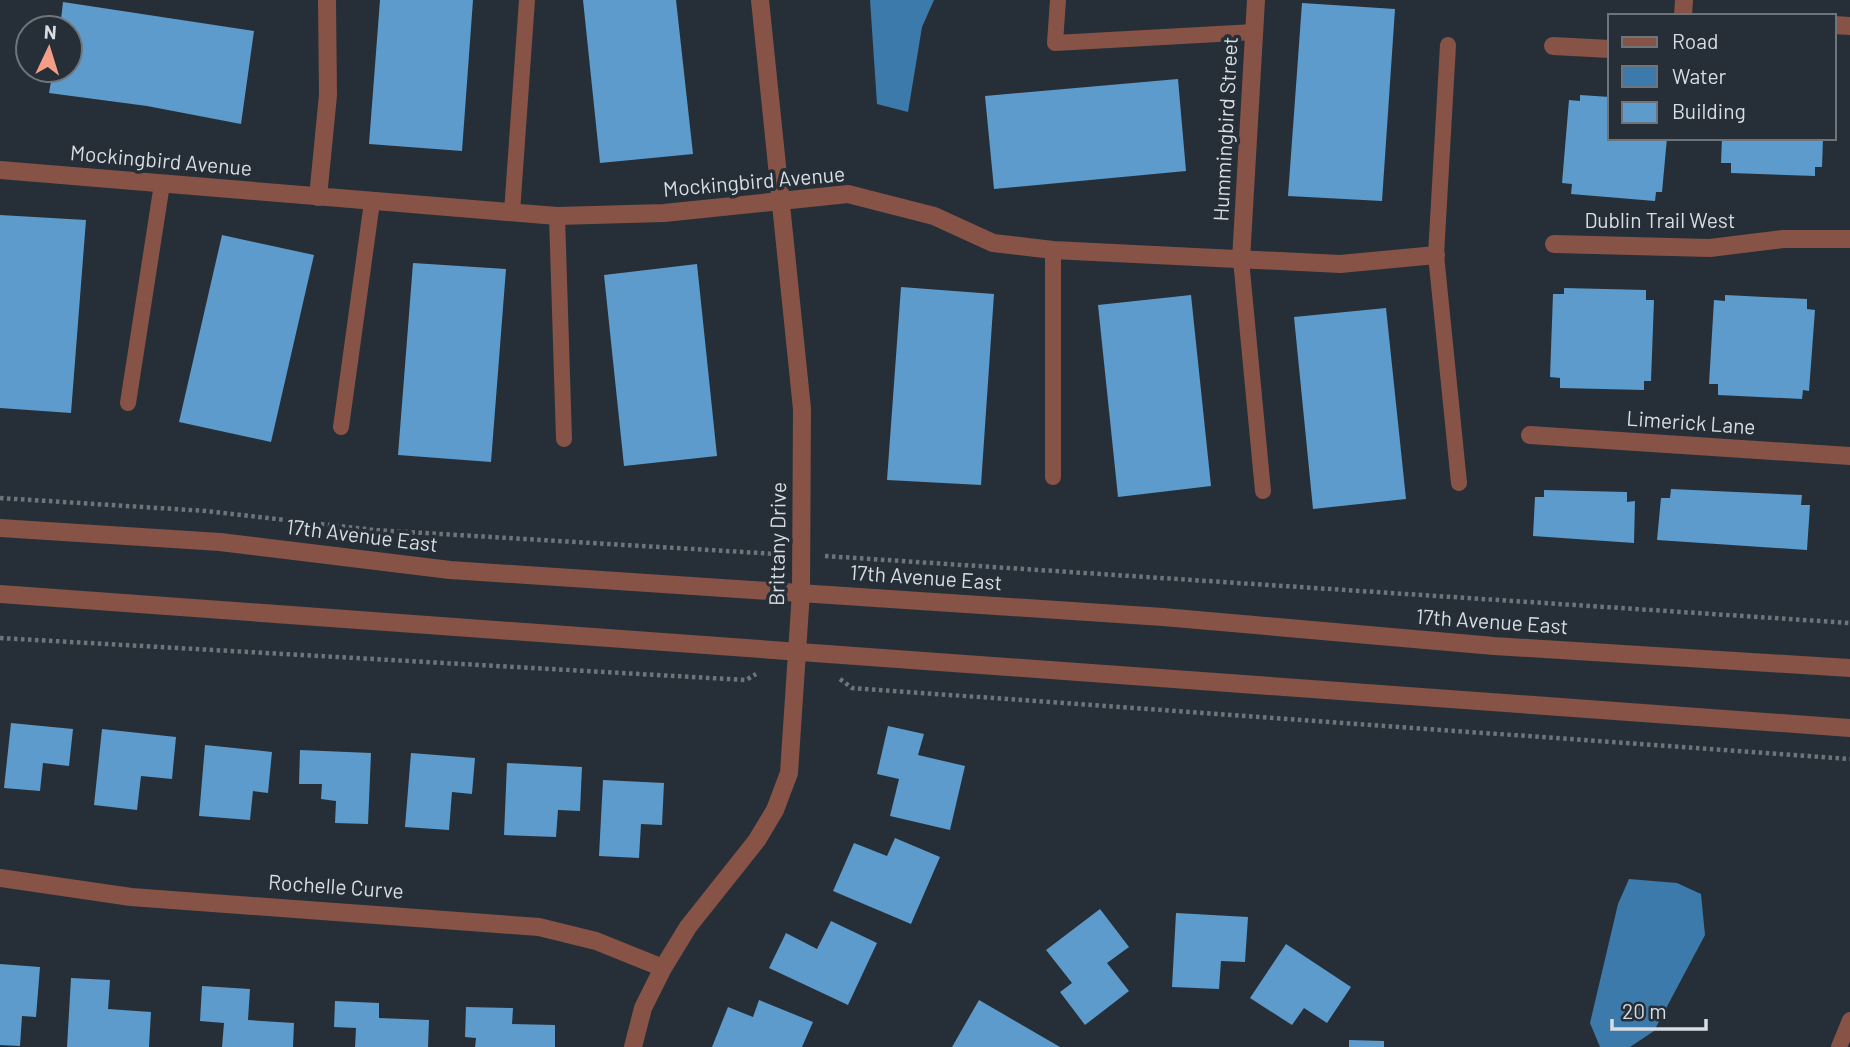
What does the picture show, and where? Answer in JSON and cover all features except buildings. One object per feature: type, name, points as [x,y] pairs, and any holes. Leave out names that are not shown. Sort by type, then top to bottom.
[{"type":"street","points":[[318,197],[328,94],[327,0]]},
{"type":"street","name":"Brittany Drive","points":[[633,1047],[643,1008],[663,968],[688,927],[757,840],[775,810],[789,773],[801,593],[802,408],[760,0]]},
{"type":"street","name":"Hummingbird Street","points":[[1241,260],[1256,0]]},
{"type":"street","points":[[1552,46],[1608,49]]},
{"type":"street","name":"Mockingbird Avenue","points":[[0,170],[556,216],[664,213],[848,194],[934,216],[993,243],[1053,250],[1340,264],[1436,255]]},
{"type":"street","name":"Dublin Trail West","points":[[1554,244],[1710,248],[1783,239],[1850,239]]},
{"type":"street","name":"Limerick Lane","points":[[1530,435],[1850,456]]},
{"type":"street","name":"17th Avenue East","points":[[0,528],[220,542],[450,569],[1163,617],[1494,646],[1850,668]]},
{"type":"street","points":[[0,594],[1850,727]]},
{"type":"street","name":"Rochelle Curve","points":[[0,878],[131,897],[539,927],[596,941],[663,968]]},
{"type":"lane","points":[[512,212],[527,0]]},
{"type":"lane","points":[[1058,0],[1055,43],[1254,32]]},
{"type":"lane","points":[[1448,45],[1436,255],[1459,483]]},
{"type":"lane","points":[[128,403],[162,184]]},
{"type":"lane","points":[[341,427],[372,202]]},
{"type":"lane","points":[[556,216],[564,439]]},
{"type":"lane","points":[[1053,250],[1053,477]]},
{"type":"lane","points":[[1241,260],[1263,491]]},
{"type":"lane","points":[[1839,1047],[1850,1020]]},
{"type":"path","points":[[0,498],[205,511],[374,530],[1850,623]]},
{"type":"path","points":[[0,638],[746,680],[766,667],[796,671]]},
{"type":"path","points":[[836,677],[852,688],[1850,759]]},
{"type":"water","points":[[870,0],[934,0],[922,27],[908,112],[877,104]]},
{"type":"water","points":[[1629,879],[1677,883],[1701,894],[1705,935],[1654,1031],[1630,1047],[1600,1047],[1590,1023],[1618,904]]}]
